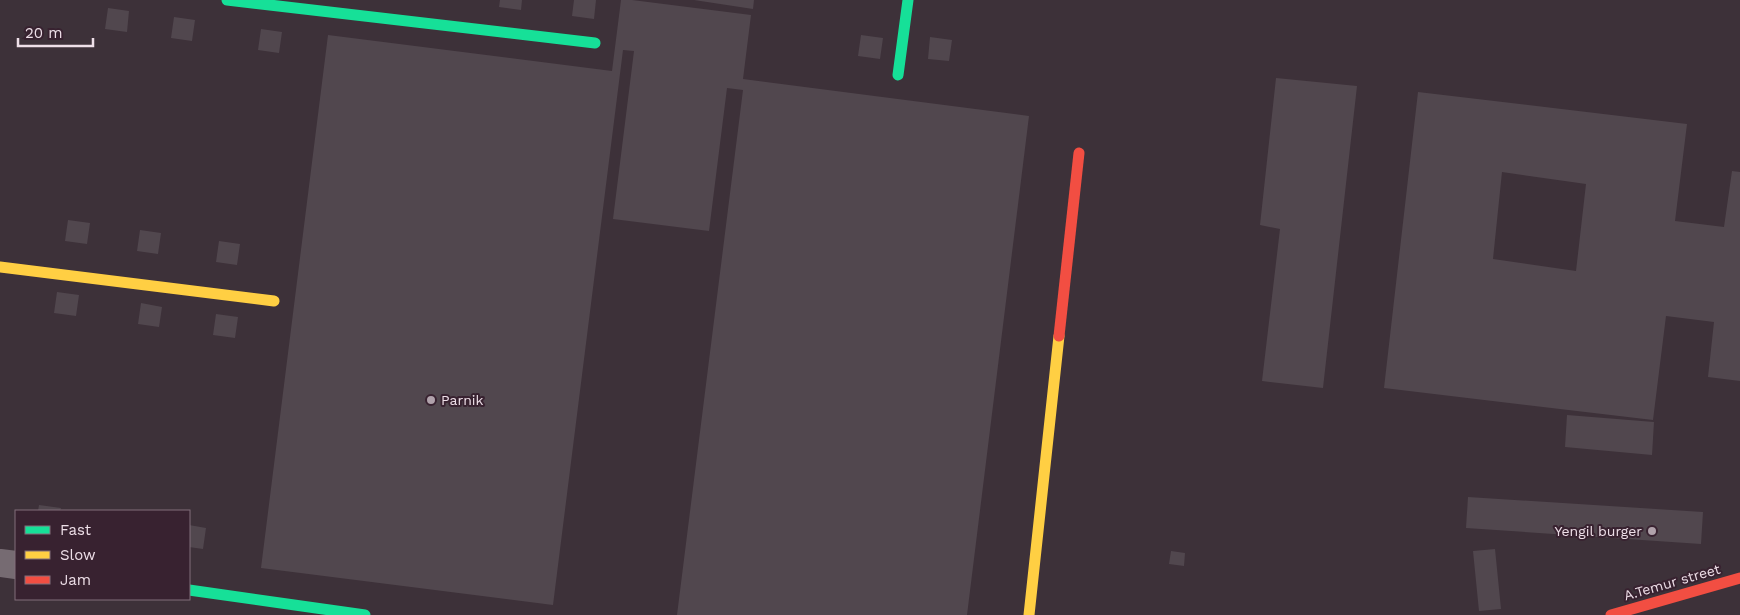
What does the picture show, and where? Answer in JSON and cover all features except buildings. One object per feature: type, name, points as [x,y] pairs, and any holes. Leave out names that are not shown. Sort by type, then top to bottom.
[{"type":"street","points":[[227,0],[595,43]]},
{"type":"street","points":[[898,75],[908,0]]},
{"type":"street","points":[[1029,615],[1079,153]]},
{"type":"street","points":[[0,267],[274,301]]},
{"type":"street","points":[[0,563],[15,565]]},
{"type":"street","name":"A.Temur street","points":[[1611,615],[1740,578]]},
{"type":"street","points":[[190,590],[365,615]]},
{"type":"traffic: fast","points":[[227,0],[595,43]]},
{"type":"traffic: fast","points":[[898,75],[908,0]]},
{"type":"traffic: fast","points":[[190,590],[365,615]]},
{"type":"traffic: slow","points":[[0,267],[274,301]]},
{"type":"traffic: slow","points":[[1029,615],[1059,336]]},
{"type":"traffic: jam","points":[[1059,336],[1079,153]]},
{"type":"traffic: jam","points":[[1611,615],[1740,578]]},
{"type":"place","name":"Parnik","points":[[431,400]]},
{"type":"place","name":"Yengil burger","points":[[1652,531]]}]
